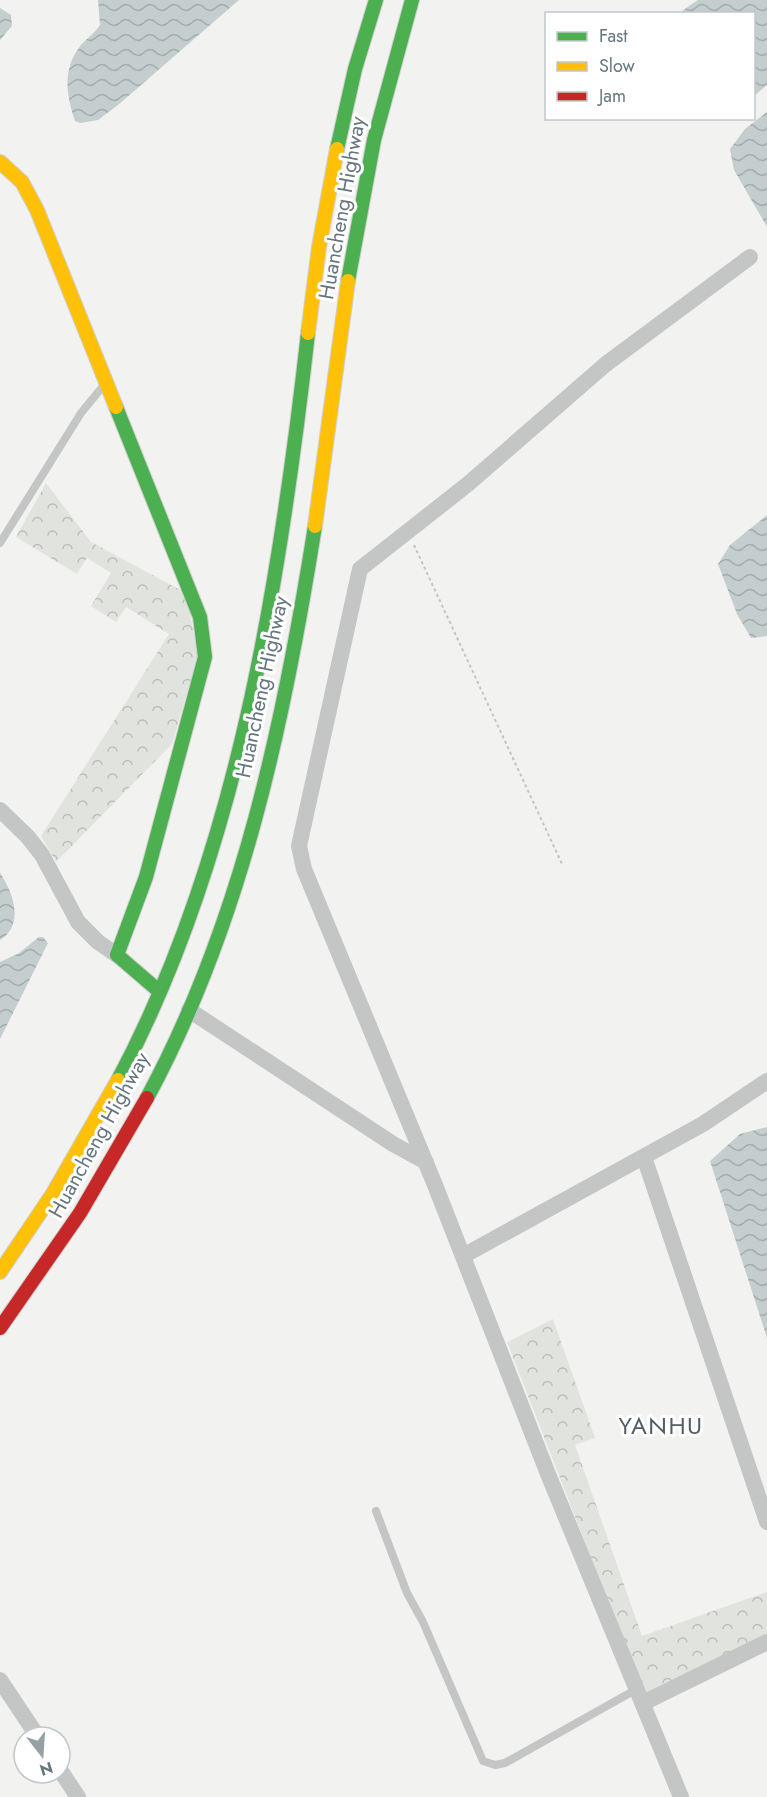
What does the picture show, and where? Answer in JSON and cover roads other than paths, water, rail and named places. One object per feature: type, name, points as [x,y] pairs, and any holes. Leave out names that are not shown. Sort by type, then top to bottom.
[{"type":"main road","name":"Huancheng Highway","points":[[0,1272],[79,1152],[108,1102],[160,992],[202,880],[249,698],[291,469],[326,209],[352,84],[376,0]]},
{"type":"main road","name":"Huancheng Highway","points":[[0,1328],[40,1274],[108,1169],[138,1117],[189,1010],[237,881],[282,705],[324,474],[359,214],[384,92],[412,0]]},
{"type":"main road","points":[[0,162],[15,173],[30,197],[201,617],[205,657],[149,865],[117,955],[160,992]]},
{"type":"street","points":[[681,1797],[548,1474],[426,1162],[304,869],[299,851],[360,569],[468,484],[606,364],[750,257]]},
{"type":"street","points":[[0,810],[42,855],[78,922],[98,942],[117,955]]},
{"type":"street","points":[[189,1010],[393,1144],[426,1162]]},
{"type":"street","points":[[463,1256],[703,1124],[767,1081]]},
{"type":"street","points":[[644,1157],[767,1522]]},
{"type":"street","points":[[640,1696],[767,1642]]},
{"type":"street","points":[[0,1680],[30,1725]]},
{"type":"lane","points":[[0,543],[81,412],[106,383]]},
{"type":"lane","points":[[376,1511],[407,1593],[423,1622],[483,1761],[495,1765],[505,1763],[640,1696]]},
{"type":"water","points":[[98,0],[239,0],[118,105],[98,120],[80,123],[75,121],[69,101],[68,72],[81,45],[100,25]]},
{"type":"water","points":[[698,0],[767,0],[767,85],[755,95],[755,12],[680,12]]},
{"type":"water","points":[[0,8],[11,15],[12,26],[0,40]]},
{"type":"water","points":[[767,112],[767,227],[734,170],[730,149],[745,129]]},
{"type":"water","points":[[767,515],[767,636],[751,638],[737,614],[718,564],[730,545]]},
{"type":"water","points":[[0,873],[9,889],[14,917],[8,934],[0,940]]},
{"type":"water","points":[[39,937],[43,937],[48,943],[0,1039],[0,962],[19,953]]},
{"type":"water","points":[[767,1127],[767,1338],[710,1161],[740,1134]]},
{"type":"district","name":"YANHU","points":[[661,1426]]}]
